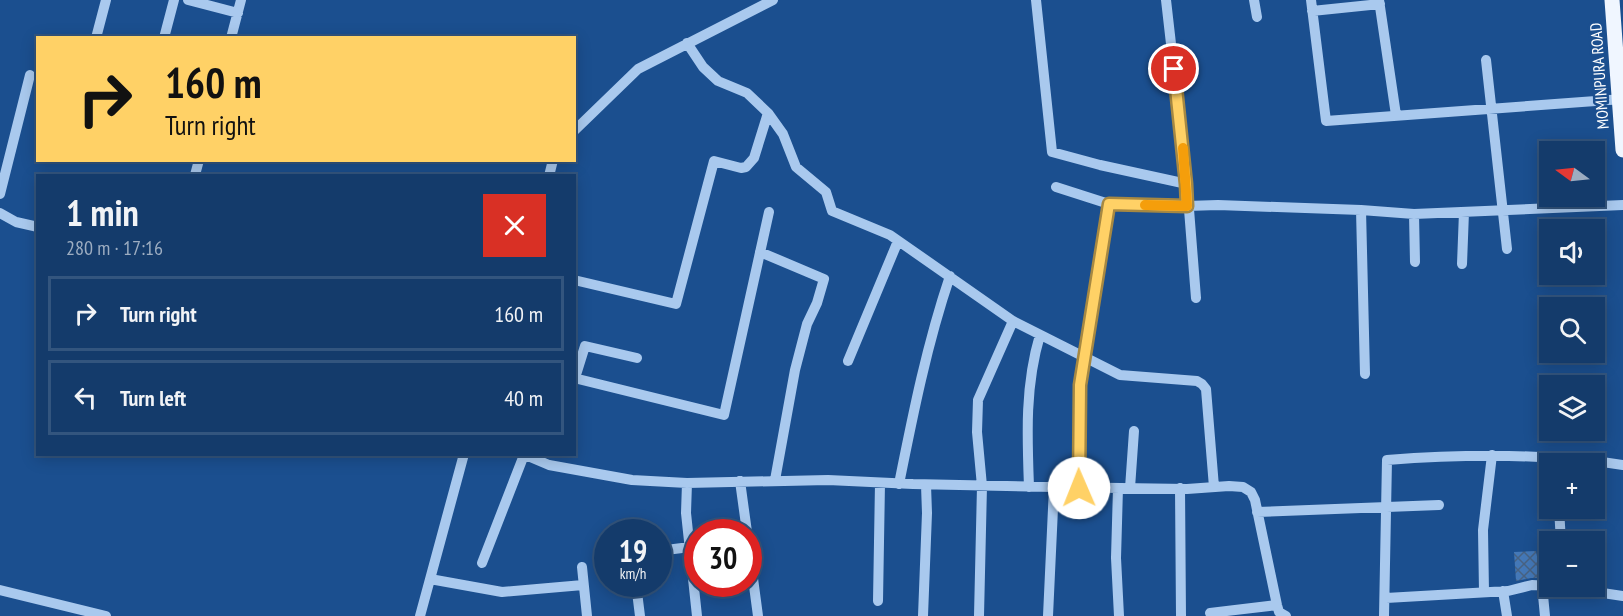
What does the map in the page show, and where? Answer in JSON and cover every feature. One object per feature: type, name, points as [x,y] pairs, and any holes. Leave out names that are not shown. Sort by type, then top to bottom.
[{"type":"main road","name":"MOMINPURA ROAD","points":[[1612,0],[1618,26],[1623,150]]},
{"type":"street","points":[[97,36],[106,0]]},
{"type":"street","points":[[165,36],[174,0]]},
{"type":"street","points":[[188,0],[238,13]]},
{"type":"street","points":[[232,36],[241,0]]},
{"type":"street","points":[[576,128],[638,69],[773,0]]},
{"type":"street","points":[[1036,0],[1052,152],[1186,184]]},
{"type":"street","points":[[1166,0],[1196,298]]},
{"type":"street","points":[[1254,0],[1257,17]]},
{"type":"street","points":[[1395,115],[1379,2],[1311,5],[1326,121],[1621,100]]},
{"type":"street","points":[[687,43],[703,67],[718,81],[747,93],[768,113],[783,134],[796,167],[826,192],[832,211],[890,235],[1013,321],[1120,375],[1197,381],[1202,384],[1206,389],[1214,487]]},
{"type":"street","points":[[1486,60],[1507,249]]},
{"type":"street","points":[[0,194],[30,75]]},
{"type":"street","points":[[576,280],[676,304],[714,161],[746,168],[754,158],[768,113]]},
{"type":"street","points":[[1056,187],[1109,204],[1218,205],[1414,214],[1623,206]]},
{"type":"street","points":[[1079,488],[1080,385],[1109,204]]},
{"type":"street","points":[[1361,210],[1365,374]]},
{"type":"street","points":[[576,378],[724,415],[769,212]]},
{"type":"street","points":[[1462,264],[1464,212]]},
{"type":"street","points":[[0,213],[15,222],[36,227]]},
{"type":"street","points":[[1414,214],[1415,262]]},
{"type":"street","points":[[848,361],[898,241]]},
{"type":"street","points":[[760,252],[824,279],[817,303],[807,324],[795,369],[776,480]]},
{"type":"street","points":[[899,484],[923,370],[936,317],[950,276]]},
{"type":"street","points":[[979,616],[982,486],[977,432],[978,400],[1013,321]]},
{"type":"street","points":[[1029,487],[1028,385],[1040,335]]},
{"type":"street","points":[[576,375],[585,346],[637,358]]},
{"type":"street","points":[[1130,488],[1134,431]]},
{"type":"street","points":[[1484,592],[1483,530],[1492,455]]},
{"type":"street","points":[[1384,616],[1387,460],[1492,455],[1539,459]]},
{"type":"street","points":[[420,616],[463,456]]},
{"type":"street","points":[[482,562],[524,456]]},
{"type":"street","points":[[526,456],[549,465],[632,480],[687,483],[776,480],[1079,488],[1243,487],[1251,492],[1257,512],[1280,612],[1210,613]]},
{"type":"street","points":[[1605,462],[1623,465]]},
{"type":"street","points":[[740,481],[745,519]]},
{"type":"street","points":[[687,483],[687,519]]},
{"type":"street","points":[[878,601],[880,483]]},
{"type":"street","points":[[923,616],[926,485]]},
{"type":"street","points":[[1048,616],[1054,487]]},
{"type":"street","points":[[1118,488],[1116,558],[1119,616]]},
{"type":"street","points":[[1179,488],[1181,616]]},
{"type":"street","points":[[1257,512],[1439,505]]},
{"type":"street","points":[[582,567],[587,616]]},
{"type":"street","points":[[430,579],[502,592],[583,585]]},
{"type":"street","points":[[1386,598],[1503,591],[1539,585]]},
{"type":"street","points":[[0,590],[106,616]]},
{"type":"street","points":[[1503,591],[1507,616]]},
{"type":"street","points":[[1605,593],[1623,596]]},
{"type":"street","points":[[638,597],[640,616]]},
{"type":"street","points":[[695,597],[697,616]]},
{"type":"street","points":[[755,597],[758,616]]},
{"type":"street","points":[[1545,616],[1546,597]]},
{"type":"building","points":[[1536,551],[1539,578],[1516,581],[1514,552]]},
{"type":"slow traffic","points":[[1145,205],[1187,206],[1183,148]]},
{"type":"route","points":[[1079,488],[1080,385],[1109,204],[1187,206],[1174,69]]}]
